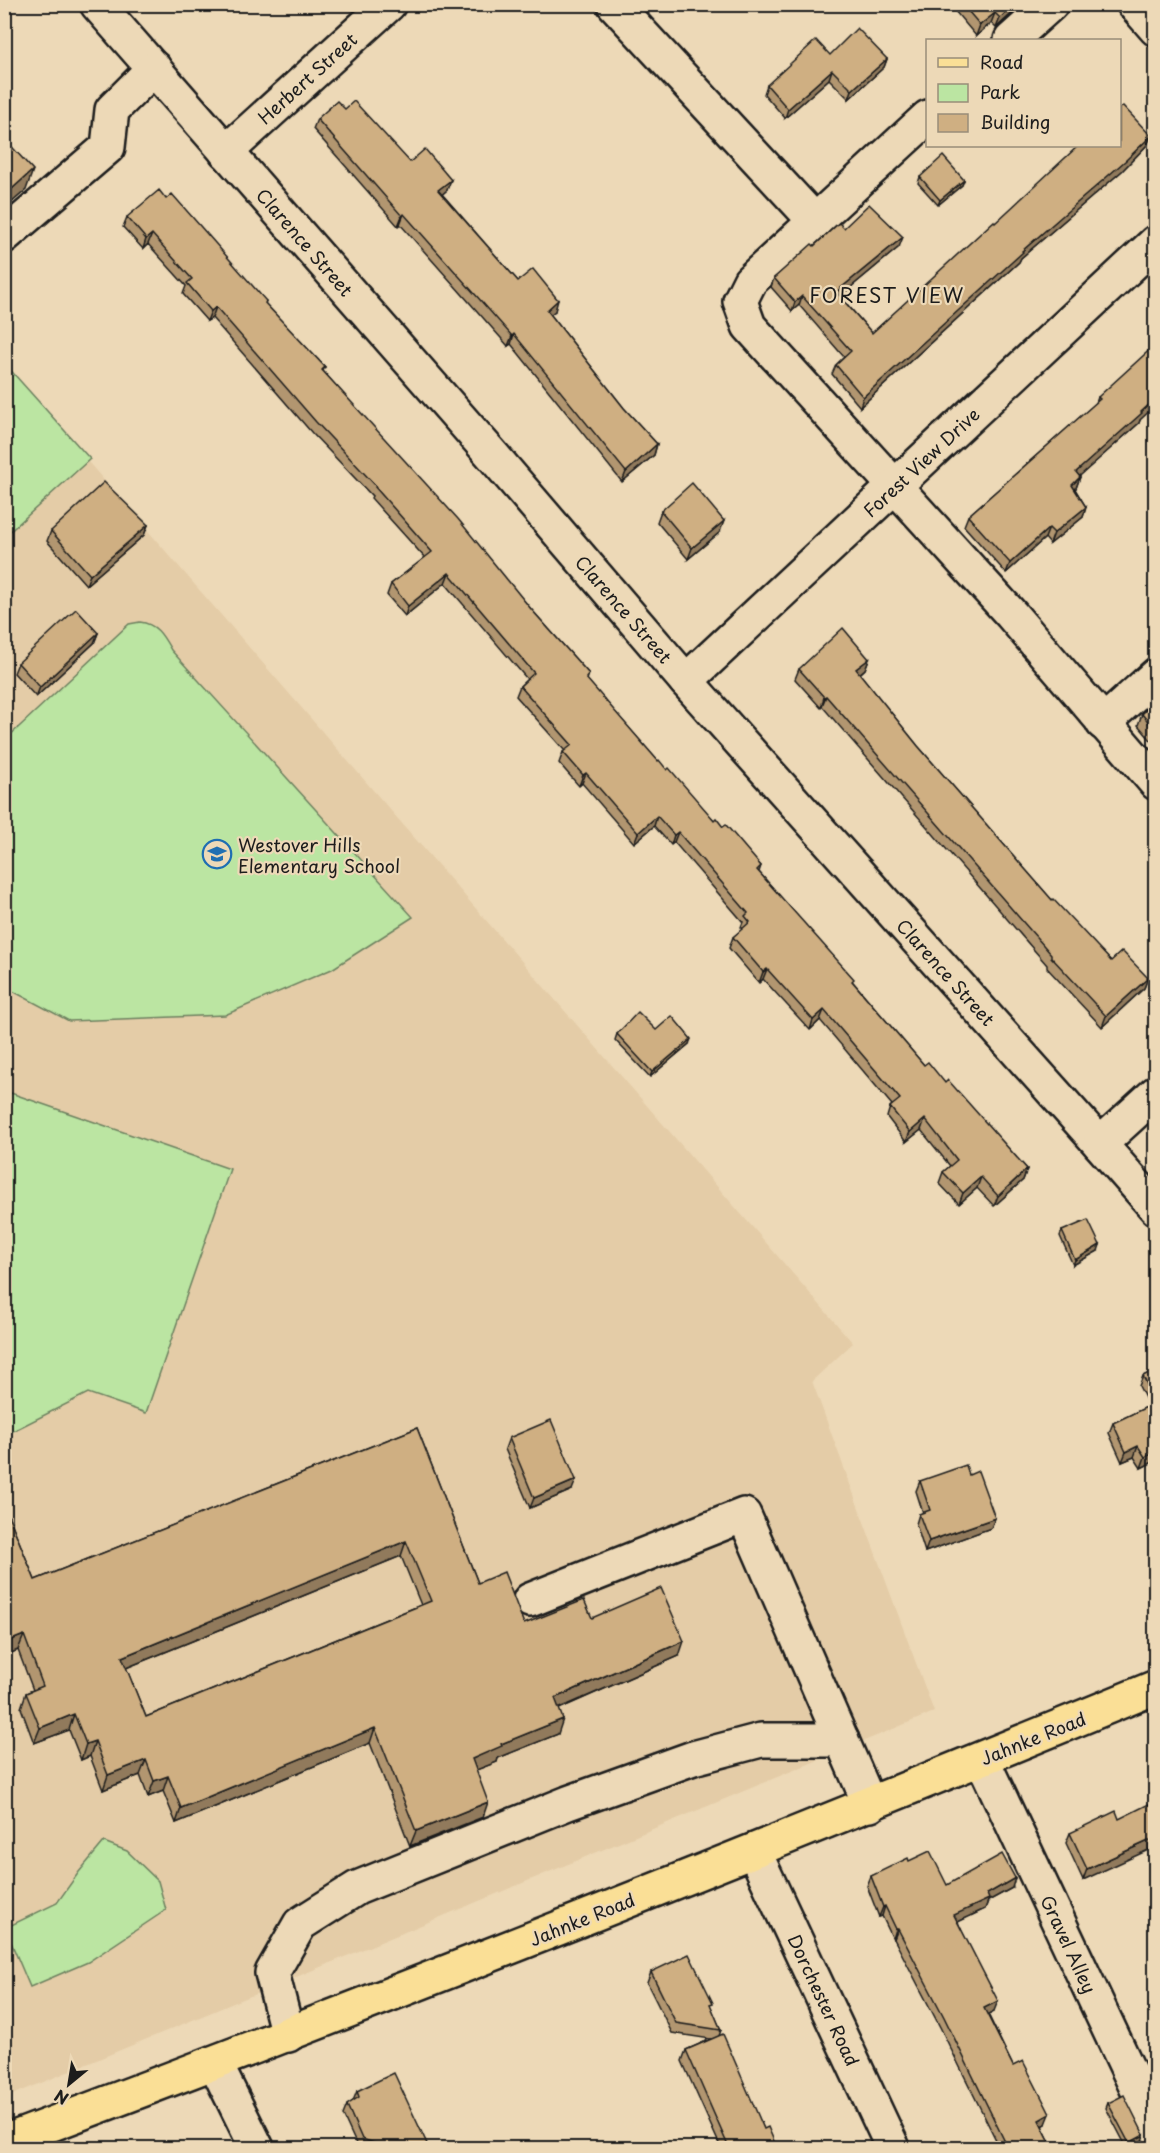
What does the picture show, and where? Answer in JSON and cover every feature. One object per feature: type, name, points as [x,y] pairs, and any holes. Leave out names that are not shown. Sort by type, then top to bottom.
[{"type":"main road","name":"Jahnke Road","points":[[4,2142],[288,2035],[754,1851],[1155,1687]]},
{"type":"street","name":"Clarence Street","points":[[97,4],[486,448],[686,681],[1101,1144],[1155,1208]]},
{"type":"street","name":"Herbert Street","points":[[226,152],[388,4]]},
{"type":"street","points":[[614,4],[814,221]]},
{"type":"street","points":[[1012,39],[1051,4]]},
{"type":"street","points":[[1134,4],[1155,29]]},
{"type":"street","points":[[4,236],[108,147],[112,110],[154,68]]},
{"type":"street","points":[[926,118],[750,280],[740,301],[749,326],[1011,614],[1155,783]]},
{"type":"street","name":"Forest View Drive","points":[[686,681],[1155,242]]},
{"type":"street","points":[[1103,723],[1155,675]]},
{"type":"street","points":[[1101,1144],[1155,1093]]},
{"type":"street","points":[[530,1600],[744,1515],[870,1805]]},
{"type":"street","points":[[288,2035],[272,1972],[300,1924],[357,1888],[568,1803],[693,1758],[761,1740],[842,1740]]},
{"type":"street","name":"Gravel Alley","points":[[982,1758],[1155,2129]]},
{"type":"street","name":"Dorchester Road","points":[[754,1851],[893,2148]]},
{"type":"street","points":[[215,2063],[257,2148]]},
{"type":"shaded area","name":"Westover Hills Elementary School","points":[[4,365],[853,1343],[812,1381],[934,1712],[5,2098]]},
{"type":"green space","points":[[5,364],[90,459],[5,536]]},
{"type":"green space","points":[[140,622],[151,625],[159,632],[171,650],[413,917],[332,969],[225,1015],[69,1021],[5,987],[5,740],[129,624]]},
{"type":"green space","points":[[5,1091],[230,1169],[146,1413],[88,1393],[5,1435]]},
{"type":"green space","points":[[104,1842],[127,1851],[158,1881],[166,1910],[88,1962],[30,1987],[5,1928],[57,1903]]},
{"type":"building","points":[[962,4],[1015,4],[1000,18],[995,13],[980,25]]},
{"type":"building","points":[[857,28],[887,59],[852,90],[832,70],[788,109],[767,85],[816,40],[830,55]]},
{"type":"building","points":[[337,101],[345,109],[354,101],[410,162],[425,149],[451,180],[438,190],[518,281],[533,269],[558,300],[547,310],[624,408],[657,444],[626,472],[514,334],[512,336],[404,214],[402,216],[317,119]]},
{"type":"building","points":[[1123,106],[1151,136],[863,397],[836,365],[851,351],[802,296],[795,302],[774,278],[839,223],[844,228],[869,204],[903,237],[836,292],[872,333],[1077,147],[1121,147],[1121,108]]},
{"type":"building","points":[[4,138],[33,170],[4,196]]},
{"type":"building","points":[[943,156],[964,180],[940,200],[920,177]]},
{"type":"building","points":[[159,190],[166,199],[172,194],[266,301],[265,303],[325,367],[322,370],[458,519],[531,609],[589,674],[586,678],[658,761],[667,770],[669,768],[714,820],[716,818],[723,827],[726,825],[761,866],[757,870],[854,979],[852,981],[924,1065],[928,1062],[945,1083],[948,1080],[1027,1169],[998,1196],[981,1177],[963,1193],[943,1172],[957,1160],[925,1119],[910,1132],[890,1107],[900,1099],[824,1010],[813,1020],[767,969],[763,972],[733,937],[750,922],[745,916],[748,913],[678,832],[674,835],[657,816],[638,833],[586,773],[583,775],[563,752],[572,745],[520,686],[534,673],[449,573],[408,606],[391,584],[432,552],[216,307],[211,311],[187,283],[192,279],[152,234],[146,239],[127,217]]},
{"type":"building","points":[[1155,345],[1155,399],[1076,472],[1080,477],[1072,485],[1086,507],[1054,533],[1049,528],[1010,563],[968,516],[1100,399],[1098,397]]},
{"type":"building","points":[[104,482],[148,525],[90,575],[51,531]]},
{"type":"building","points":[[692,483],[724,521],[692,548],[661,511]]},
{"type":"building","points":[[76,609],[98,633],[40,687],[18,663]]},
{"type":"building","points":[[843,628],[869,659],[856,669],[918,746],[1052,900],[1111,961],[1122,951],[1148,978],[1106,1016],[1051,957],[1051,954],[826,696],[824,697],[799,669]]},
{"type":"building","points":[[1155,701],[1155,730],[1142,714]]},
{"type":"building","points":[[638,1012],[656,1030],[672,1016],[691,1039],[652,1072],[617,1034]]},
{"type":"building","points":[[1088,1220],[1100,1245],[1075,1260],[1062,1231]]},
{"type":"building","points":[[1155,1370],[1155,1401],[1143,1376]]},
{"type":"building","points":[[1155,1403],[1155,1452],[1145,1457],[1138,1446],[1126,1452],[1113,1423]]},
{"type":"building","points":[[551,1420],[576,1480],[534,1498],[509,1438]]},
{"type":"building","points":[[417,1428],[478,1583],[504,1572],[524,1624],[584,1600],[592,1618],[661,1588],[684,1641],[555,1698],[563,1719],[501,1744],[502,1746],[472,1759],[488,1802],[416,1831],[375,1728],[181,1808],[168,1776],[154,1781],[146,1760],[108,1775],[95,1741],[86,1744],[74,1714],[40,1728],[26,1693],[43,1686],[24,1635],[4,1643],[4,1505],[35,1580]],"holes":[[[406,1541],[431,1601],[146,1717],[122,1657]]]},
{"type":"building","points":[[966,1465],[969,1475],[978,1471],[995,1518],[929,1541],[919,1514],[930,1510],[920,1481]]},
{"type":"building","points":[[1155,1801],[1155,1838],[1087,1869],[1070,1833],[1116,1811],[1119,1819]]},
{"type":"building","points":[[930,1851],[947,1885],[1002,1854],[1015,1878],[987,1894],[989,1899],[954,1915],[998,2001],[984,2008],[1013,2066],[1023,2061],[1050,2114],[1039,2120],[1053,2148],[1008,2148],[944,2017],[898,1929],[885,1906],[883,1907],[871,1876],[908,1858],[909,1861]]},
{"type":"building","points":[[689,1954],[713,2003],[710,2004],[721,2030],[676,2023],[651,1972]]},
{"type":"building","points":[[723,2034],[764,2129],[768,2127],[777,2148],[729,2148],[686,2050]]},
{"type":"building","points":[[394,2073],[429,2148],[382,2148],[380,2145],[362,2139],[347,2105],[359,2097],[357,2091]]},
{"type":"building","points":[[1124,2095],[1144,2135],[1129,2143],[1108,2103]]},
{"type":"place","name":"Westover Hills Elementary School","points":[[217,854]]},
{"type":"district","name":"FOREST VIEW","points":[[887,295]]}]
